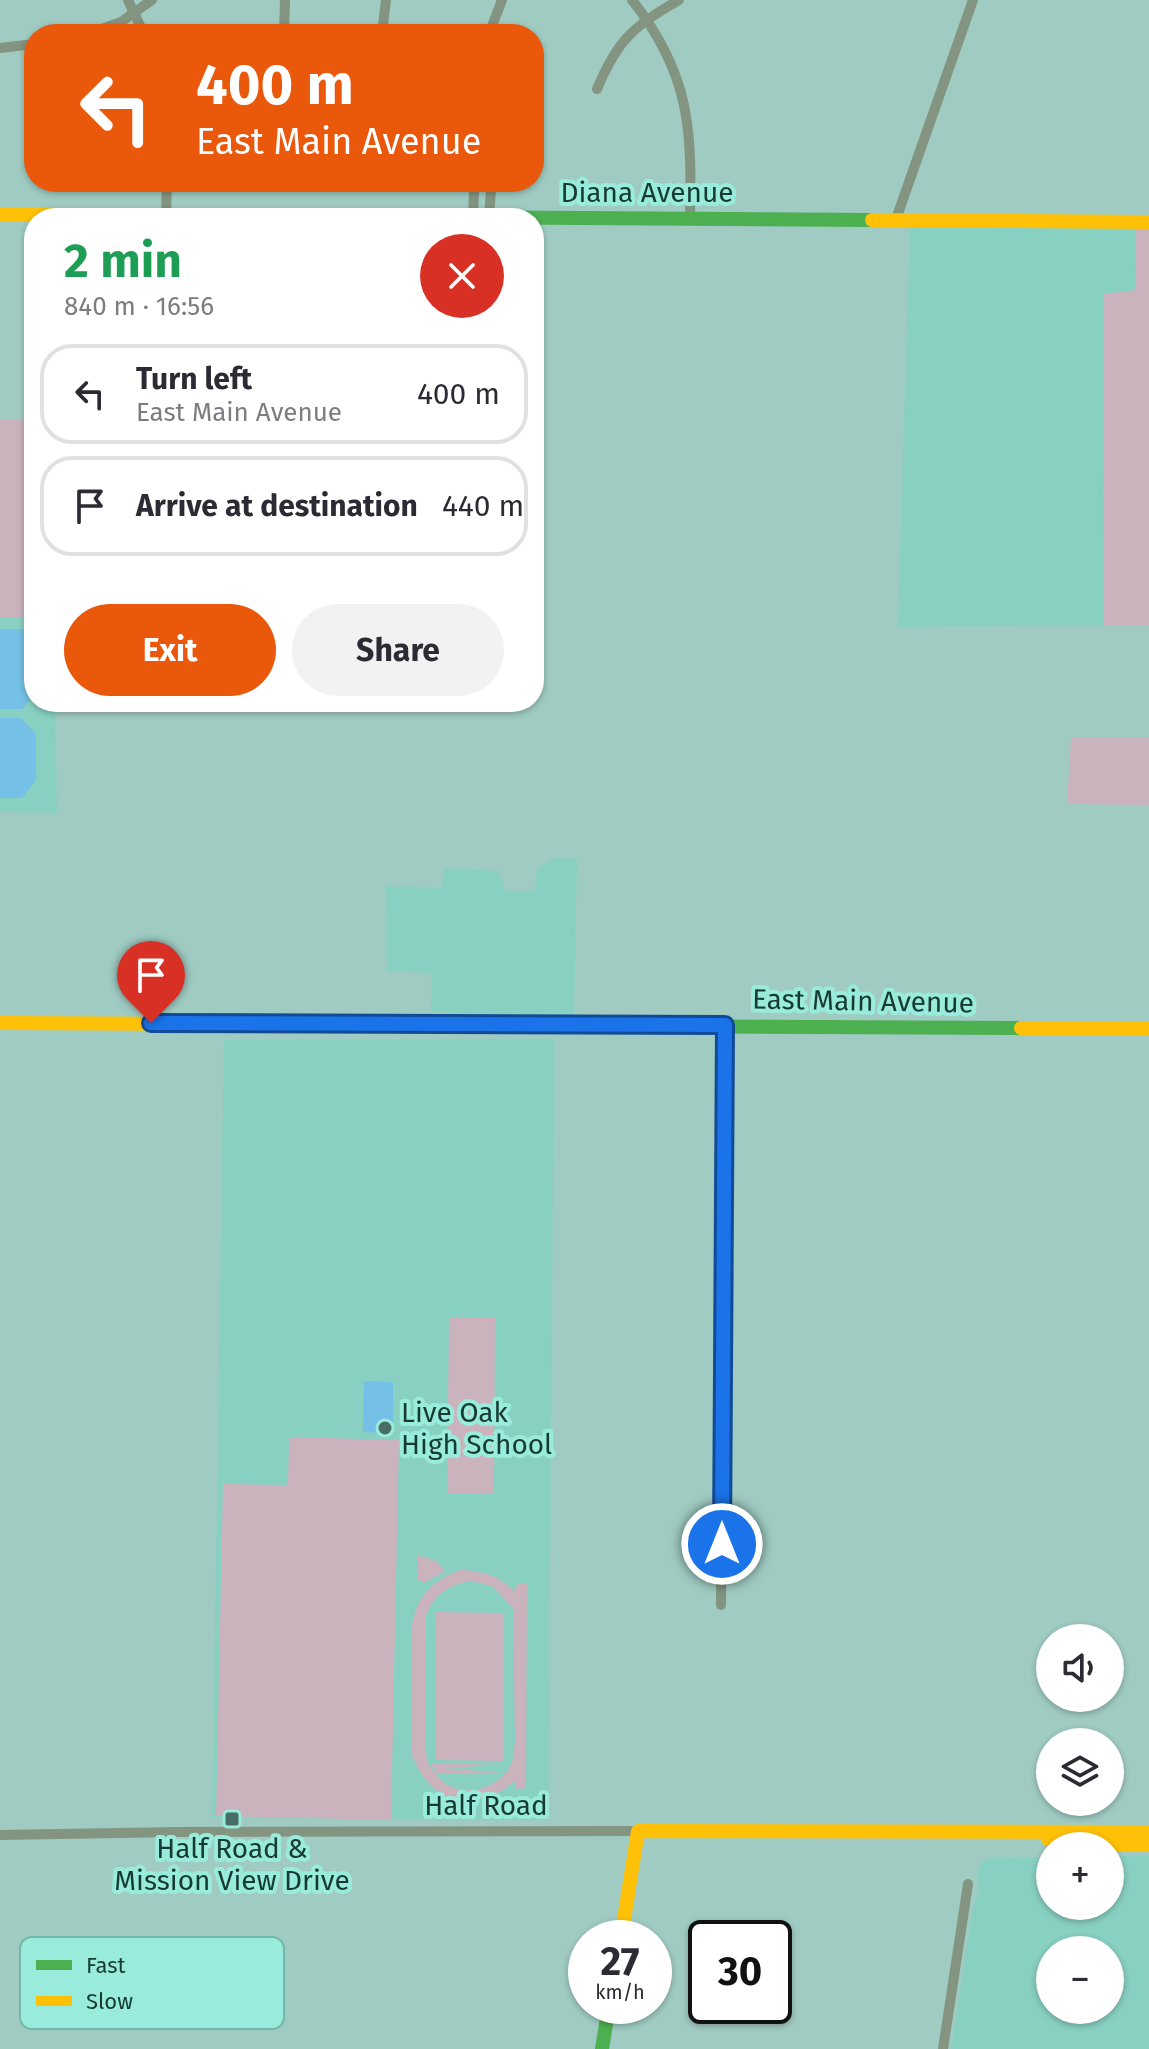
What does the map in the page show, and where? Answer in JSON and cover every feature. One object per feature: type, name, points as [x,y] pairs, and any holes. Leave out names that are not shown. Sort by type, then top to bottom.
[{"type":"street","points":[[128,0],[139,24]]},
{"type":"street","points":[[116,24],[152,0]]},
{"type":"street","points":[[284,24],[285,0]]},
{"type":"street","points":[[383,24],[386,0]]},
{"type":"street","points":[[493,24],[502,0]]},
{"type":"street","points":[[632,0],[665,48],[687,110],[691,156],[690,218]]},
{"type":"street","points":[[597,89],[618,46],[630,32],[679,0]]},
{"type":"street","points":[[896,219],[973,0]]},
{"type":"street","points":[[0,48],[24,44]]},
{"type":"street","name":"Diana Avenue","points":[[0,214],[24,214]]},
{"type":"street","name":"Diana Avenue","points":[[544,217],[1149,222]]},
{"type":"street","name":"East Main Avenue","points":[[0,1023],[1149,1029]]},
{"type":"street","points":[[721,1605],[725,1025]]},
{"type":"street","name":"Half Road","points":[[972,1830],[1088,1844],[1149,1845]]},
{"type":"street","points":[[624,1920],[638,1831]]},
{"type":"street","name":"Half Road","points":[[0,1835],[178,1832],[1149,1832]]},
{"type":"street","points":[[943,2049],[968,1884]]},
{"type":"street","points":[[602,2049],[606,2024]]},
{"type":"shaded area","points":[[910,224],[1135,225],[1136,290],[1103,294],[1104,625],[898,627]]},
{"type":"shaded area","points":[[1135,225],[1149,225],[1149,626],[1104,625],[1103,294],[1136,290]]},
{"type":"shaded area","points":[[0,419],[24,419],[24,617],[0,618]]},
{"type":"shaded area","points":[[24,617],[24,712],[55,712],[57,813],[0,812],[0,618]]},
{"type":"shaded area","points":[[1071,737],[1149,738],[1149,805],[1067,804]]},
{"type":"shaded area","points":[[555,858],[577,858],[574,1017],[431,1012],[432,973],[387,971],[386,886],[443,888],[444,868],[498,871],[506,891],[535,892],[537,868]]},
{"type":"shaded area","name":"Live Oak High School","points":[[554,1039],[548,1820],[212,1817],[224,1040]]},
{"type":"shaded area","points":[[449,1318],[495,1318],[494,1494],[447,1494]]},
{"type":"shaded area","points":[[289,1437],[399,1440],[391,1820],[216,1816],[223,1484],[288,1485]]},
{"type":"shaded area","points":[[418,1555],[436,1561],[445,1571],[424,1583],[417,1579]]},
{"type":"shaded area","points":[[460,1570],[476,1571],[502,1581],[515,1591],[517,1584],[527,1584],[526,1788],[516,1789],[515,1781],[500,1792],[470,1801],[456,1800],[430,1785],[412,1755],[414,1615],[428,1590]],"holes":[[[470,1581],[492,1586],[513,1608],[514,1755],[506,1772],[498,1780],[488,1786],[465,1790],[454,1788],[436,1774],[503,1773],[443,1768],[503,1765],[432,1763],[436,1773],[429,1765],[425,1751],[426,1616],[437,1597],[455,1585]]]},
{"type":"shaded area","points":[[436,1612],[504,1613],[504,1761],[435,1760]]},
{"type":"shaded area","points":[[1149,1855],[1149,2049],[951,2049],[973,1907],[979,1893],[979,1868],[983,1861],[991,1858],[1036,1857],[1036,1920],[1124,1920],[1124,1856]]},
{"type":"water","points":[[0,629],[22,629],[24,707],[0,709]]},
{"type":"water","points":[[0,718],[21,718],[36,734],[36,780],[22,798],[0,798]]},
{"type":"water","points":[[364,1381],[393,1382],[393,1433],[363,1432]]},
{"type":"traffic: fast","points":[[544,218],[872,220]]},
{"type":"traffic: fast","points":[[397,1025],[1021,1028]]},
{"type":"traffic: fast","points":[[602,2049],[606,2024]]},
{"type":"traffic: slow","points":[[0,214],[24,214]]},
{"type":"traffic: slow","points":[[872,220],[1149,222]]},
{"type":"traffic: slow","points":[[0,1023],[397,1025]]},
{"type":"traffic: slow","points":[[1021,1028],[1149,1029]]},
{"type":"traffic: slow","points":[[624,1920],[638,1831],[1149,1832]]},
{"type":"traffic: slow","points":[[1124,1845],[1149,1845]]},
{"type":"place","name":"Live Oak High School","points":[[385,1428]]},
{"type":"place","name":"Half Road & Mission View Drive","points":[[232,1819]]},
{"type":"route","points":[[151,1023],[725,1025],[722,1544]]}]
